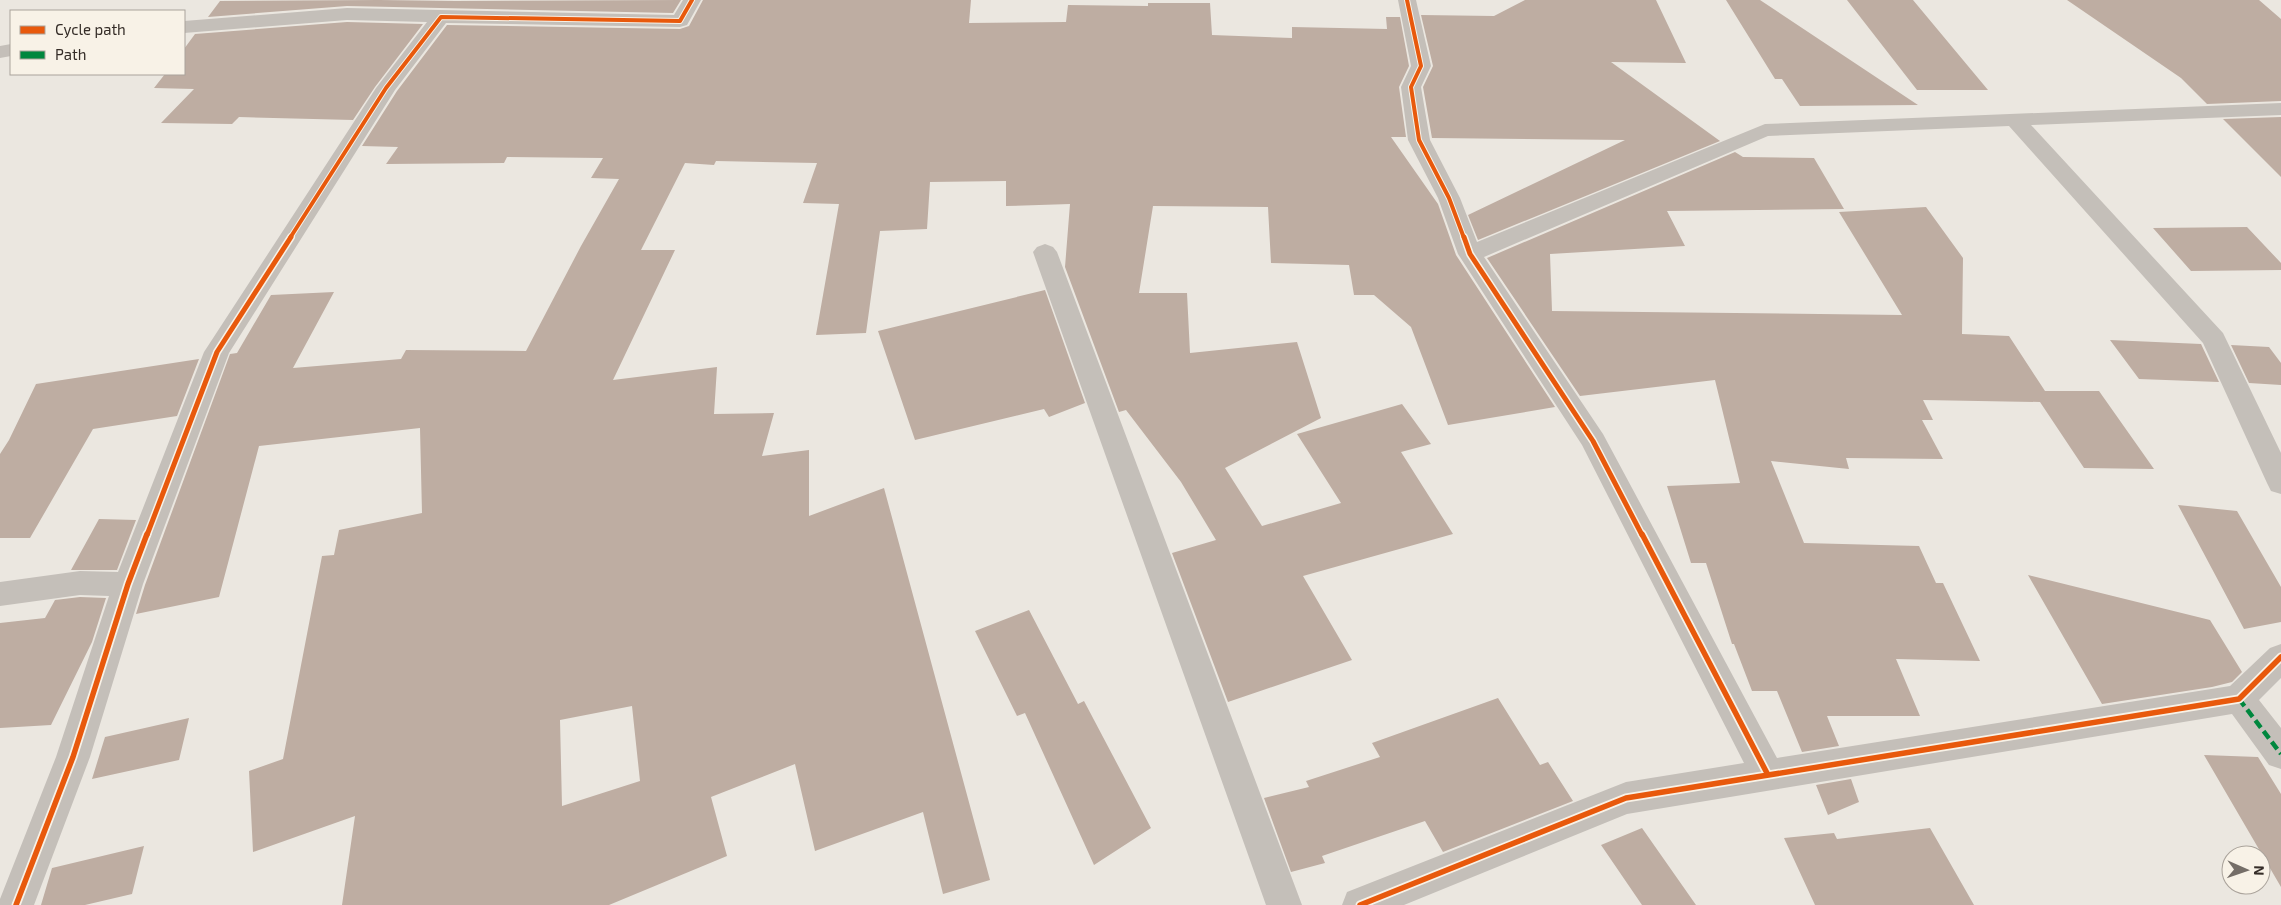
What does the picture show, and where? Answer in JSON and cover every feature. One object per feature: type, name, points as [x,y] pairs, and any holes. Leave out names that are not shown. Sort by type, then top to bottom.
[{"type":"street","points":[[185,27],[347,14],[680,21],[692,0]]},
{"type":"street","points":[[1407,0],[1421,66],[1411,87],[1419,140],[1448,198],[1470,254],[1594,441],[1768,775]]},
{"type":"street","points":[[16,905],[72,757],[128,584],[217,352],[386,88],[441,17]]},
{"type":"street","points":[[1470,254],[1765,130],[2281,109]]},
{"type":"street","points":[[2014,120],[2214,339],[2281,483]]},
{"type":"street","points":[[1045,252],[1284,905]]},
{"type":"street","points":[[0,594],[80,583],[128,584]]},
{"type":"street","points":[[1360,905],[1626,798],[2239,699],[2281,657]]},
{"type":"street","points":[[2239,699],[2281,754]]},
{"type":"building","points":[[681,0],[673,13],[347,6],[208,17],[220,1]]},
{"type":"building","points":[[703,0],[971,0],[969,23],[1066,22],[1068,5],[1148,6],[1148,3],[1210,3],[1212,35],[1292,38],[1292,27],[1387,29],[1386,17],[1400,17],[1409,66],[1399,87],[1406,137],[1391,137],[1438,204],[1456,255],[1555,407],[1448,425],[1411,327],[1374,295],[1354,295],[1349,265],[1271,263],[1268,207],[1153,206],[1139,293],[1187,293],[1190,353],[1297,342],[1321,418],[1225,468],[1262,526],[1341,503],[1297,434],[1402,404],[1431,444],[1401,452],[1453,534],[1303,576],[1352,660],[1228,702],[1172,553],[1216,540],[1181,482],[1126,410],[1119,412],[1065,267],[1070,204],[1006,206],[1006,181],[930,182],[927,229],[880,231],[866,333],[816,335],[839,204],[803,203],[817,163],[716,161],[714,165],[685,163],[641,250],[675,250],[613,380],[717,367],[714,414],[774,413],[762,456],[809,450],[809,516],[884,488],[990,880],[943,894],[923,812],[815,851],[795,764],[711,797],[727,856],[609,905],[342,905],[355,816],[253,852],[249,771],[283,759],[322,556],[334,555],[339,530],[422,513],[420,428],[259,446],[219,597],[136,614],[230,354],[237,353],[271,295],[334,292],[293,368],[401,359],[406,350],[526,351],[581,246],[619,179],[591,178],[603,158],[507,157],[504,163],[386,164],[398,147],[362,146],[397,91],[447,25],[680,29],[689,26]],"holes":[[[632,706],[640,781],[562,806],[560,720]]]},
{"type":"building","points":[[1525,0],[1656,0],[1686,63],[1611,62],[1720,141],[1478,240],[1468,215],[1625,140],[1432,138],[1423,87],[1433,66],[1421,15],[1494,16]]},
{"type":"building","points":[[1726,0],[1760,0],[1918,105],[1800,106],[1782,79],[1775,79]]},
{"type":"building","points":[[1847,0],[1913,0],[1988,90],[1917,90]]},
{"type":"building","points":[[2067,0],[2259,0],[2281,19],[2281,101],[2207,104],[2181,78]]},
{"type":"building","points":[[347,22],[423,24],[375,87],[353,120],[239,117],[232,124],[161,123],[194,89],[154,88],[164,75],[185,75],[185,48],[195,34]]},
{"type":"building","points":[[2281,117],[2281,177],[2223,119]]},
{"type":"building","points":[[1735,152],[1743,157],[1814,158],[1844,209],[1667,211],[1685,246],[1550,254],[1552,311],[1902,315],[1839,212],[1926,207],[1963,258],[1962,334],[2009,336],[2045,391],[2099,391],[2154,469],[2084,468],[2040,402],[1923,400],[1933,420],[1922,420],[1943,459],[1846,458],[1849,469],[1771,461],[1804,543],[1919,546],[1936,583],[1943,583],[1980,661],[1896,659],[1920,716],[1827,716],[1839,746],[1802,752],[1777,691],[1752,691],[1734,644],[1732,644],[1706,563],[1691,563],[1667,486],[1740,483],[1715,380],[1580,396],[1487,258]]},
{"type":"building","points":[[2247,227],[2281,263],[2281,270],[2191,271],[2153,228]]},
{"type":"building","points":[[1045,290],[1085,403],[1049,417],[1044,409],[915,440],[878,331]]},
{"type":"building","points":[[2110,340],[2201,344],[2219,382],[2139,379]]},
{"type":"building","points":[[2231,345],[2269,347],[2281,363],[2281,385],[2249,383]]},
{"type":"building","points":[[199,359],[177,416],[93,429],[30,538],[0,538],[0,454],[9,440],[36,384]]},
{"type":"building","points":[[2178,505],[2237,511],[2281,587],[2281,622],[2244,629]]},
{"type":"building","points":[[99,519],[136,520],[117,570],[71,570]]},
{"type":"building","points":[[2028,575],[2210,620],[2242,672],[2232,682],[2212,687],[2102,704]]},
{"type":"building","points":[[80,597],[106,598],[92,642],[51,725],[0,728],[0,623],[45,618],[55,600]]},
{"type":"building","points":[[1029,610],[1078,704],[1084,701],[1151,828],[1094,865],[1025,713],[1017,716],[975,631]]},
{"type":"building","points":[[1498,698],[1540,765],[1548,762],[1573,801],[1443,852],[1425,821],[1322,856],[1325,863],[1291,872],[1264,798],[1309,787],[1306,781],[1380,757],[1372,743]]},
{"type":"building","points":[[189,718],[179,760],[92,779],[105,737]]},
{"type":"building","points":[[2204,755],[2258,757],[2281,794],[2281,887],[2271,870],[2271,845],[2256,845]]},
{"type":"building","points":[[1851,779],[1859,802],[1828,815],[1816,785]]},
{"type":"building","points":[[1642,828],[1696,905],[1642,905],[1601,845]]},
{"type":"building","points":[[1930,828],[1974,905],[1815,905],[1784,838],[1834,833],[1837,839]]},
{"type":"building","points":[[144,846],[132,894],[85,905],[41,905],[52,868]]},
{"type":"marked path","points":[[2239,699],[2281,754]]},
{"type":"cycle path","points":[[16,905],[73,757],[128,584],[217,352],[386,88],[441,17],[680,21],[692,0]]},
{"type":"cycle path","points":[[1407,0],[1421,66],[1411,87],[1419,140],[1449,198],[1470,254],[1593,441],[1768,775]]},
{"type":"cycle path","points":[[1360,905],[1626,798],[2239,699],[2281,657]]}]
